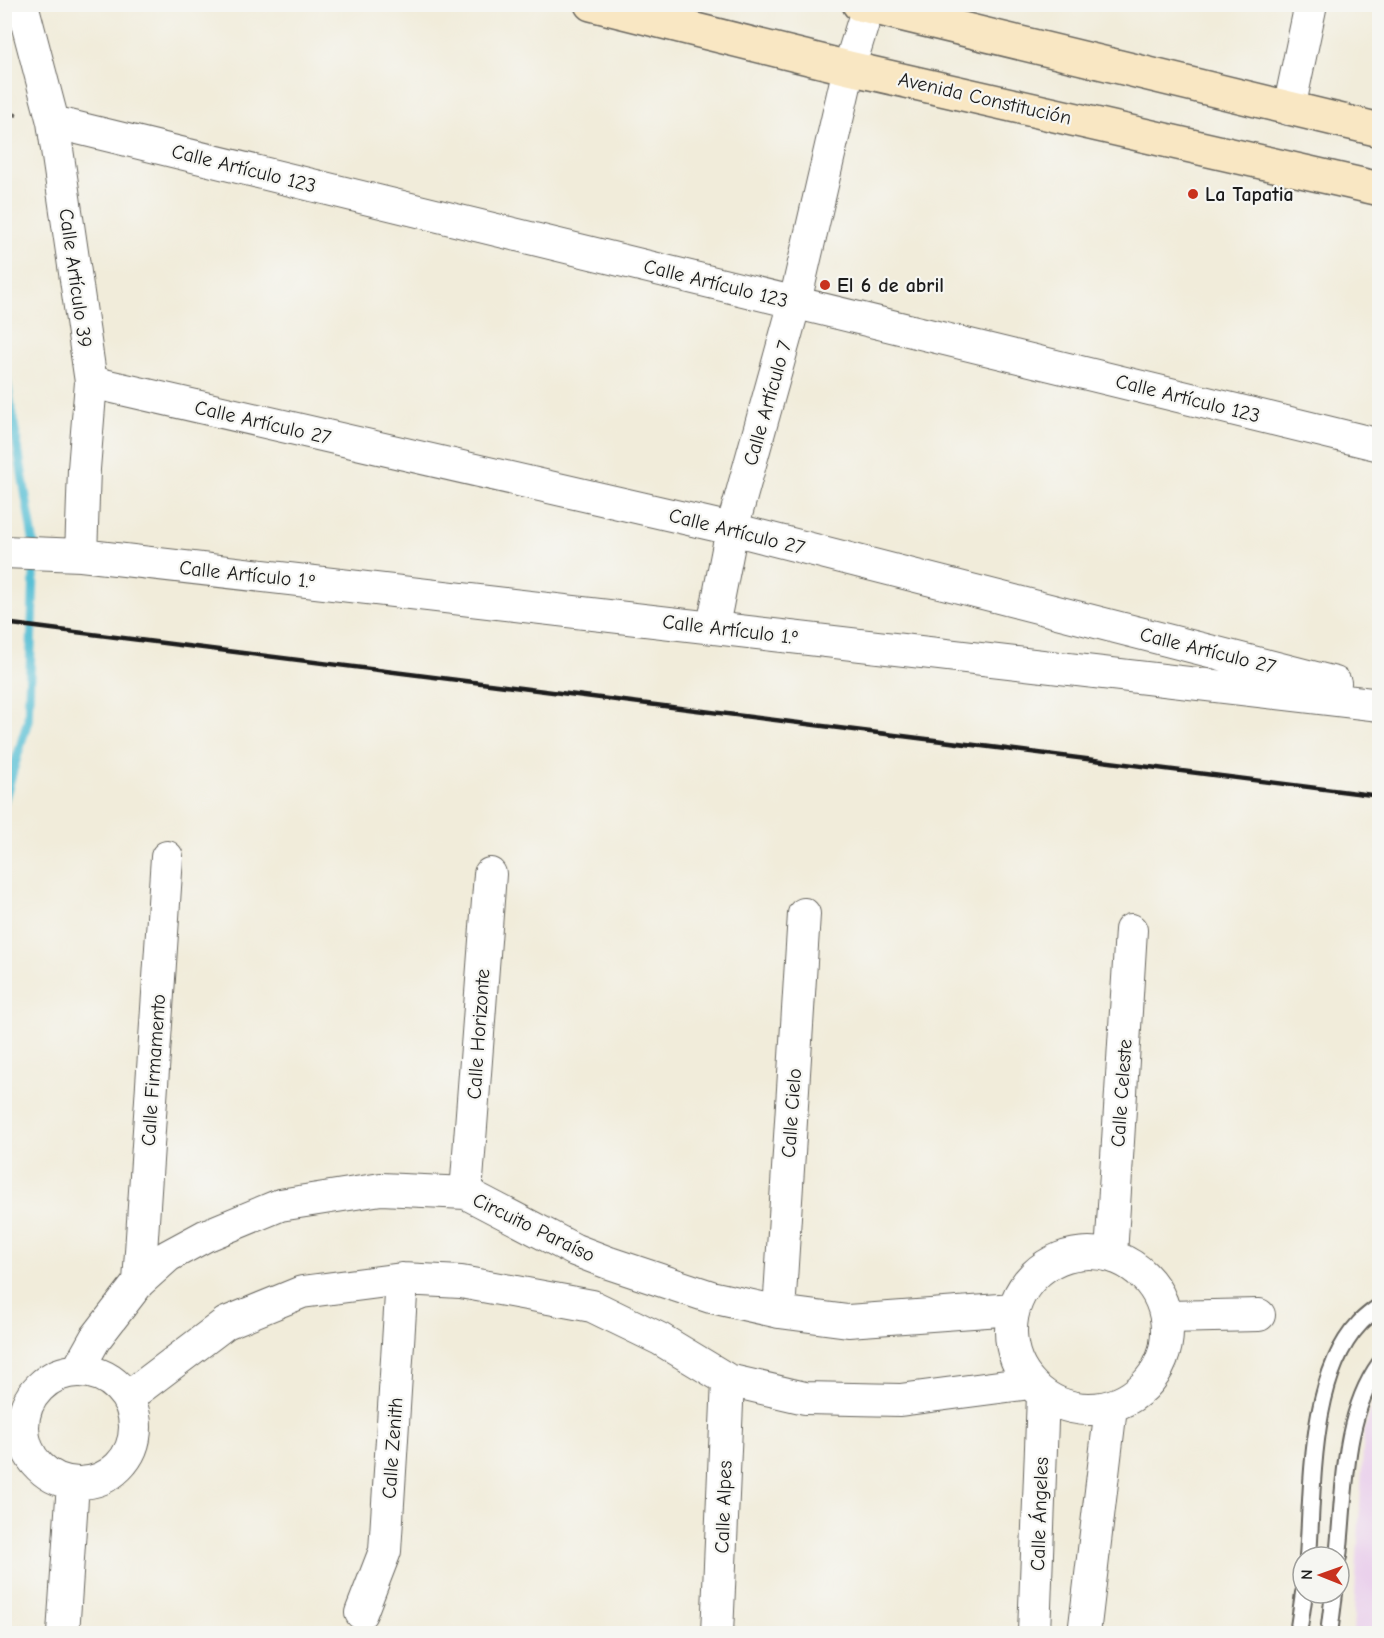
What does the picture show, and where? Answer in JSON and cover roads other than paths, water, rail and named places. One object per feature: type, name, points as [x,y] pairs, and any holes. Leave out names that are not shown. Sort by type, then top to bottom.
[{"type":"main road","name":"Avenida Constitución","points":[[591,4],[849,68],[1380,189]]},
{"type":"main road","points":[[864,6],[1288,109],[1380,129]]},
{"type":"street","name":"Calle Artículo 39","points":[[22,4],[40,119],[91,382],[84,469],[67,555]]},
{"type":"street","points":[[1288,109],[1311,4]]},
{"type":"street","name":"Calle Artículo 7","points":[[712,626],[732,529],[795,302],[864,6]]},
{"type":"street","name":"Calle Artículo 123","points":[[40,119],[1380,445]]},
{"type":"street","name":"Calle Artículo 27","points":[[91,382],[732,529],[1380,694]]},
{"type":"street","name":"Calle Artículo 1.º","points":[[4,552],[67,555],[712,626],[1380,705]]},
{"type":"street","name":"Calle Firmamento","points":[[139,1282],[167,857]]},
{"type":"street","name":"Calle Horizonte","points":[[466,1193],[490,874]]},
{"type":"street","name":"Calle Cielo","points":[[779,1312],[804,914]]},
{"type":"street","name":"Calle Celeste","points":[[1112,1256],[1131,930]]},
{"type":"street","name":"Circuito Paraíso","points":[[77,1371],[95,1339],[139,1282],[168,1256],[205,1236],[280,1205],[381,1189],[466,1193],[575,1250],[609,1263],[711,1297],[779,1312],[848,1321],[1014,1309]]},
{"type":"street","points":[[1087,1253],[1112,1256],[1137,1269],[1156,1290],[1167,1317],[1167,1346],[1156,1373],[1137,1394],[1111,1407],[1088,1410],[1064,1406],[1037,1389],[1015,1352],[1011,1335],[1014,1309],[1030,1281],[1042,1269],[1063,1257],[1087,1253]]},
{"type":"street","points":[[592,1306],[609,1263]]},
{"type":"street","points":[[127,1398],[226,1323],[302,1293],[402,1279],[461,1282],[592,1306],[660,1339],[728,1380],[805,1398],[900,1400],[1037,1389]]},
{"type":"street","name":"Calle Zenith","points":[[362,1613],[385,1551],[402,1279]]},
{"type":"street","points":[[1167,1317],[1259,1315]]},
{"type":"street","points":[[77,1371],[97,1374],[115,1383],[127,1398],[134,1415],[135,1432],[130,1450],[121,1465],[99,1479],[73,1483],[55,1478],[39,1468],[28,1452],[23,1434],[24,1415],[31,1398],[43,1384],[59,1374],[77,1371]]},
{"type":"street","name":"Calle Alpes","points":[[717,1634],[728,1380]]},
{"type":"street","name":"Calle Ángeles","points":[[1034,1633],[1037,1389]]},
{"type":"street","points":[[1084,1634],[1111,1407]]},
{"type":"street","points":[[63,1634],[73,1483]]},
{"type":"lane","points":[[1309,1545],[1317,1420],[1336,1360],[1358,1325],[1380,1306]]},
{"type":"lane","points":[[1339,1545],[1351,1432],[1367,1381],[1380,1364]]},
{"type":"lane","points":[[1298,1634],[1302,1605]]},
{"type":"lane","points":[[1329,1634],[1333,1605]]},
{"type":"waterway","points":[[4,365],[35,551],[28,720],[4,801]]},
{"type":"railway","points":[[4,623],[1380,796]]},
{"type":"place","name":"La Tapatia","points":[[1193,194]]},
{"type":"place","name":"El 6 de abril","points":[[825,285]]}]
